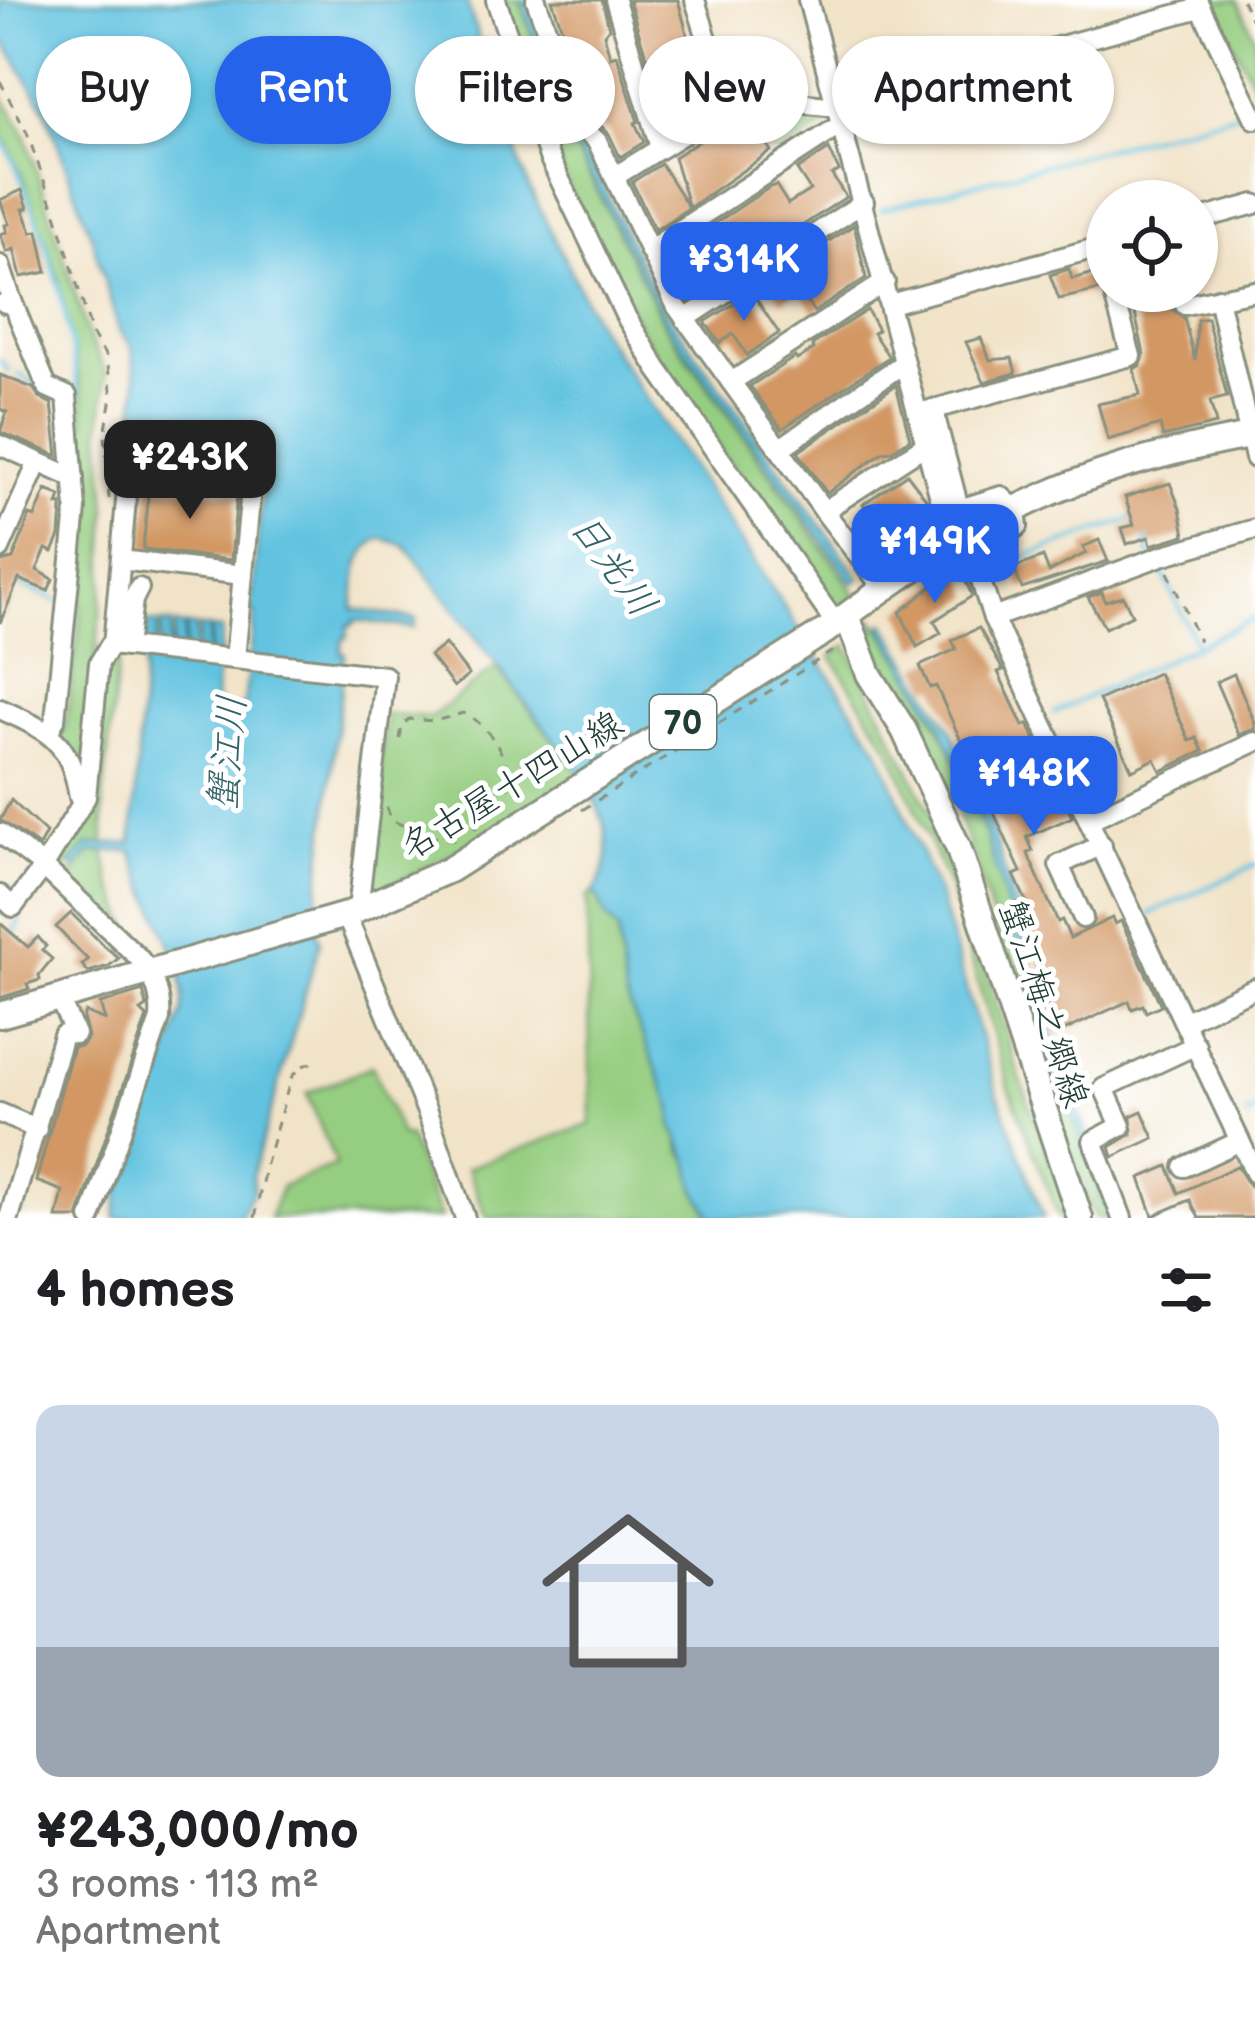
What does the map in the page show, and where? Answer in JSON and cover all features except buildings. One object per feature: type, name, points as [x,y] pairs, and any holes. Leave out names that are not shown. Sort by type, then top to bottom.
[{"type":"main road","name":"名古屋十四山線","points":[[159,969],[352,913],[448,870],[836,630],[883,589],[1059,489],[1148,460],[1252,443]]},
{"type":"main road","name":"蟹江梅之郷線","points":[[836,630],[904,730],[958,847],[1080,1218]]},
{"type":"main road","name":"70","points":[[0,1016],[159,969]]},
{"type":"street","points":[[496,0],[549,157],[625,315],[836,630]]},
{"type":"street","points":[[536,0],[581,126],[597,141],[686,319],[883,589]]},
{"type":"street","points":[[615,0],[660,148]]},
{"type":"street","points":[[694,0],[705,36]]},
{"type":"street","points":[[808,0],[832,87]]},
{"type":"street","points":[[1096,36],[1198,4],[1255,119]]},
{"type":"street","points":[[649,250],[832,122]]},
{"type":"street","points":[[614,177],[666,144]]},
{"type":"street","points":[[848,144],[904,363],[926,411],[964,539]]},
{"type":"street","points":[[686,319],[864,202]]},
{"type":"street","points":[[1218,214],[1255,204]]},
{"type":"street","points":[[890,304],[1086,250]]},
{"type":"street","points":[[0,265],[6,303],[47,387],[68,396],[74,478],[70,607],[55,721],[49,731]]},
{"type":"street","points":[[730,382],[885,282]]},
{"type":"street","points":[[1252,443],[1218,298],[1255,291]]},
{"type":"street","points":[[926,411],[1131,356],[1119,312]]},
{"type":"street","points":[[778,448],[904,363]]},
{"type":"street","points":[[926,411],[927,444],[993,618],[1255,1173]]},
{"type":"street","points":[[824,511],[927,444]]},
{"type":"street","points":[[0,445],[74,478]]},
{"type":"street","points":[[128,647],[121,560],[130,456],[253,468],[235,659]]},
{"type":"street","points":[[0,549],[38,462]]},
{"type":"street","points":[[964,539],[1001,496],[1016,510]]},
{"type":"street","points":[[993,618],[1161,556],[1255,529]]},
{"type":"street","points":[[121,560],[243,575]]},
{"type":"street","points":[[128,647],[133,600],[139,588]]},
{"type":"street","points":[[12,899],[43,866],[86,797],[100,663],[128,647],[385,676],[352,913],[465,1218]]},
{"type":"street","points":[[0,709],[49,731],[72,765],[80,808]]},
{"type":"street","points":[[1089,820],[1255,742]]},
{"type":"street","points":[[0,832],[159,969],[160,1019],[91,1218]]},
{"type":"street","points":[[1083,918],[1059,865],[1102,845]]},
{"type":"street","points":[[1185,1021],[1255,988]]},
{"type":"street","points":[[9,1218],[69,1035],[59,998]]},
{"type":"street","points":[[1122,1218],[1094,1142],[1121,1126],[1104,1088],[1196,1045]]},
{"type":"street","points":[[0,1113],[37,1129]]},
{"type":"street","points":[[1184,1167],[1240,1141]]},
{"type":"path","points":[[1242,0],[1255,27]]},
{"type":"path","points":[[0,81],[27,133],[92,334],[107,358],[112,398],[105,433],[107,482]]},
{"type":"path","points":[[1161,556],[1199,641]]},
{"type":"path","points":[[582,810],[836,630]]},
{"type":"path","points":[[387,806],[391,820],[431,837],[457,840],[478,825],[484,806],[502,794],[510,779],[508,760],[470,715],[453,713],[435,721],[409,719],[400,739]]},
{"type":"path","points":[[255,1218],[291,1078],[300,1067],[314,1062]]},
{"type":"green space","points":[[501,0],[519,0],[532,36],[514,36]]},
{"type":"green space","points":[[1212,0],[1237,0],[1255,37],[1255,87]]},
{"type":"green space","points":[[0,92],[25,134],[89,338],[106,373],[101,433],[107,509],[103,586],[82,792],[58,732],[65,728],[79,629],[88,509],[83,397],[58,276],[22,175],[0,130]]},
{"type":"green space","points":[[808,111],[827,113],[832,120],[808,137]]},
{"type":"green space","points":[[552,144],[573,144],[666,328],[857,596],[843,606],[832,606],[661,366],[571,197]]},
{"type":"green space","points":[[769,144],[799,144],[779,158]]},
{"type":"green space","points":[[873,619],[908,669],[958,762],[986,835],[1043,1029],[1108,1218],[1095,1218],[1031,1043],[963,827],[942,776],[878,657]]},
{"type":"green space","points":[[847,645],[944,840],[1020,1078],[1071,1218],[1059,1218],[1008,1085],[951,891],[889,747],[831,656]]},
{"type":"green space","points":[[112,651],[119,651],[103,796],[104,844],[88,845],[60,875],[56,864],[90,817],[103,677]]},
{"type":"green space","points":[[496,667],[582,776],[468,847],[374,893],[366,884],[387,714],[431,717]]},
{"type":"green space","points":[[91,852],[105,852],[134,938],[66,881]]},
{"type":"green space","points":[[597,895],[618,931],[625,994],[672,1106],[695,1188],[712,1218],[487,1218],[467,1168],[591,1124],[587,896]]},
{"type":"green space","points":[[372,1066],[402,1137],[408,1136],[441,1218],[269,1218],[282,1186],[336,1165],[307,1093]]},
{"type":"water","points":[[0,0],[466,0],[478,36],[415,36],[415,144],[514,144],[527,183],[598,326],[878,748],[940,899],[996,1090],[1044,1218],[712,1218],[695,1188],[689,1160],[673,1127],[672,1106],[625,994],[618,931],[592,894],[606,864],[607,849],[590,791],[405,545],[380,538],[361,559],[353,609],[416,619],[414,628],[355,620],[343,638],[317,905],[311,907],[320,942],[252,1176],[254,1189],[239,1218],[115,1218],[119,1193],[183,1012],[183,993],[174,953],[132,851],[91,852],[76,868],[71,863],[88,845],[132,843],[147,622],[158,623],[155,655],[159,655],[162,623],[171,624],[171,657],[175,625],[184,626],[181,658],[187,626],[196,627],[193,659],[197,659],[200,627],[209,628],[206,660],[212,629],[222,630],[215,698],[228,712],[244,704],[266,453],[261,445],[243,444],[241,458],[231,457],[229,442],[227,456],[218,455],[220,442],[216,441],[214,455],[207,454],[205,439],[202,453],[194,452],[192,438],[189,452],[182,451],[180,437],[178,451],[167,450],[168,435],[133,432],[137,385],[131,345],[119,331],[58,144],[191,144],[191,36],[36,36],[36,94],[0,35]]},
{"type":"water","points":[[521,0],[529,0],[543,36],[534,36]]},
{"type":"water","points":[[575,144],[586,144],[673,322],[860,579],[853,583],[668,326]]},
{"type":"water","points":[[885,623],[952,731],[993,832],[1050,1027],[1116,1218],[1108,1218],[1043,1029],[986,835],[941,725],[881,626]]},
{"type":"waterway","points":[[882,209],[1242,112]]},
{"type":"waterway","points":[[0,134],[51,262],[78,397]]},
{"type":"waterway","points":[[0,361],[9,371]]},
{"type":"waterway","points":[[19,375],[38,384]]},
{"type":"waterway","points":[[67,684],[85,508],[79,408]]},
{"type":"waterway","points":[[992,568],[1134,518]]},
{"type":"waterway","points":[[1144,532],[1150,555]]},
{"type":"waterway","points":[[1159,565],[1197,646]]},
{"type":"waterway","points":[[16,583],[60,602]]},
{"type":"waterway","points":[[1054,713],[1255,618]]},
{"type":"waterway","points":[[1150,914],[1255,865]]},
{"type":"waterway","points":[[11,938],[20,920]]},
{"type":"waterway","points":[[1245,1116],[1255,1111]]},
{"type":"waterway","points":[[39,1152],[44,1134]]},
{"type":"waterway","points":[[28,1189],[35,1168]]},
{"type":"waterway","points":[[20,1213],[25,1200]]},
{"type":"water label","name":"日光川","points":[[614,564]]},
{"type":"water label","name":"蟹江川","points":[[226,753]]}]
